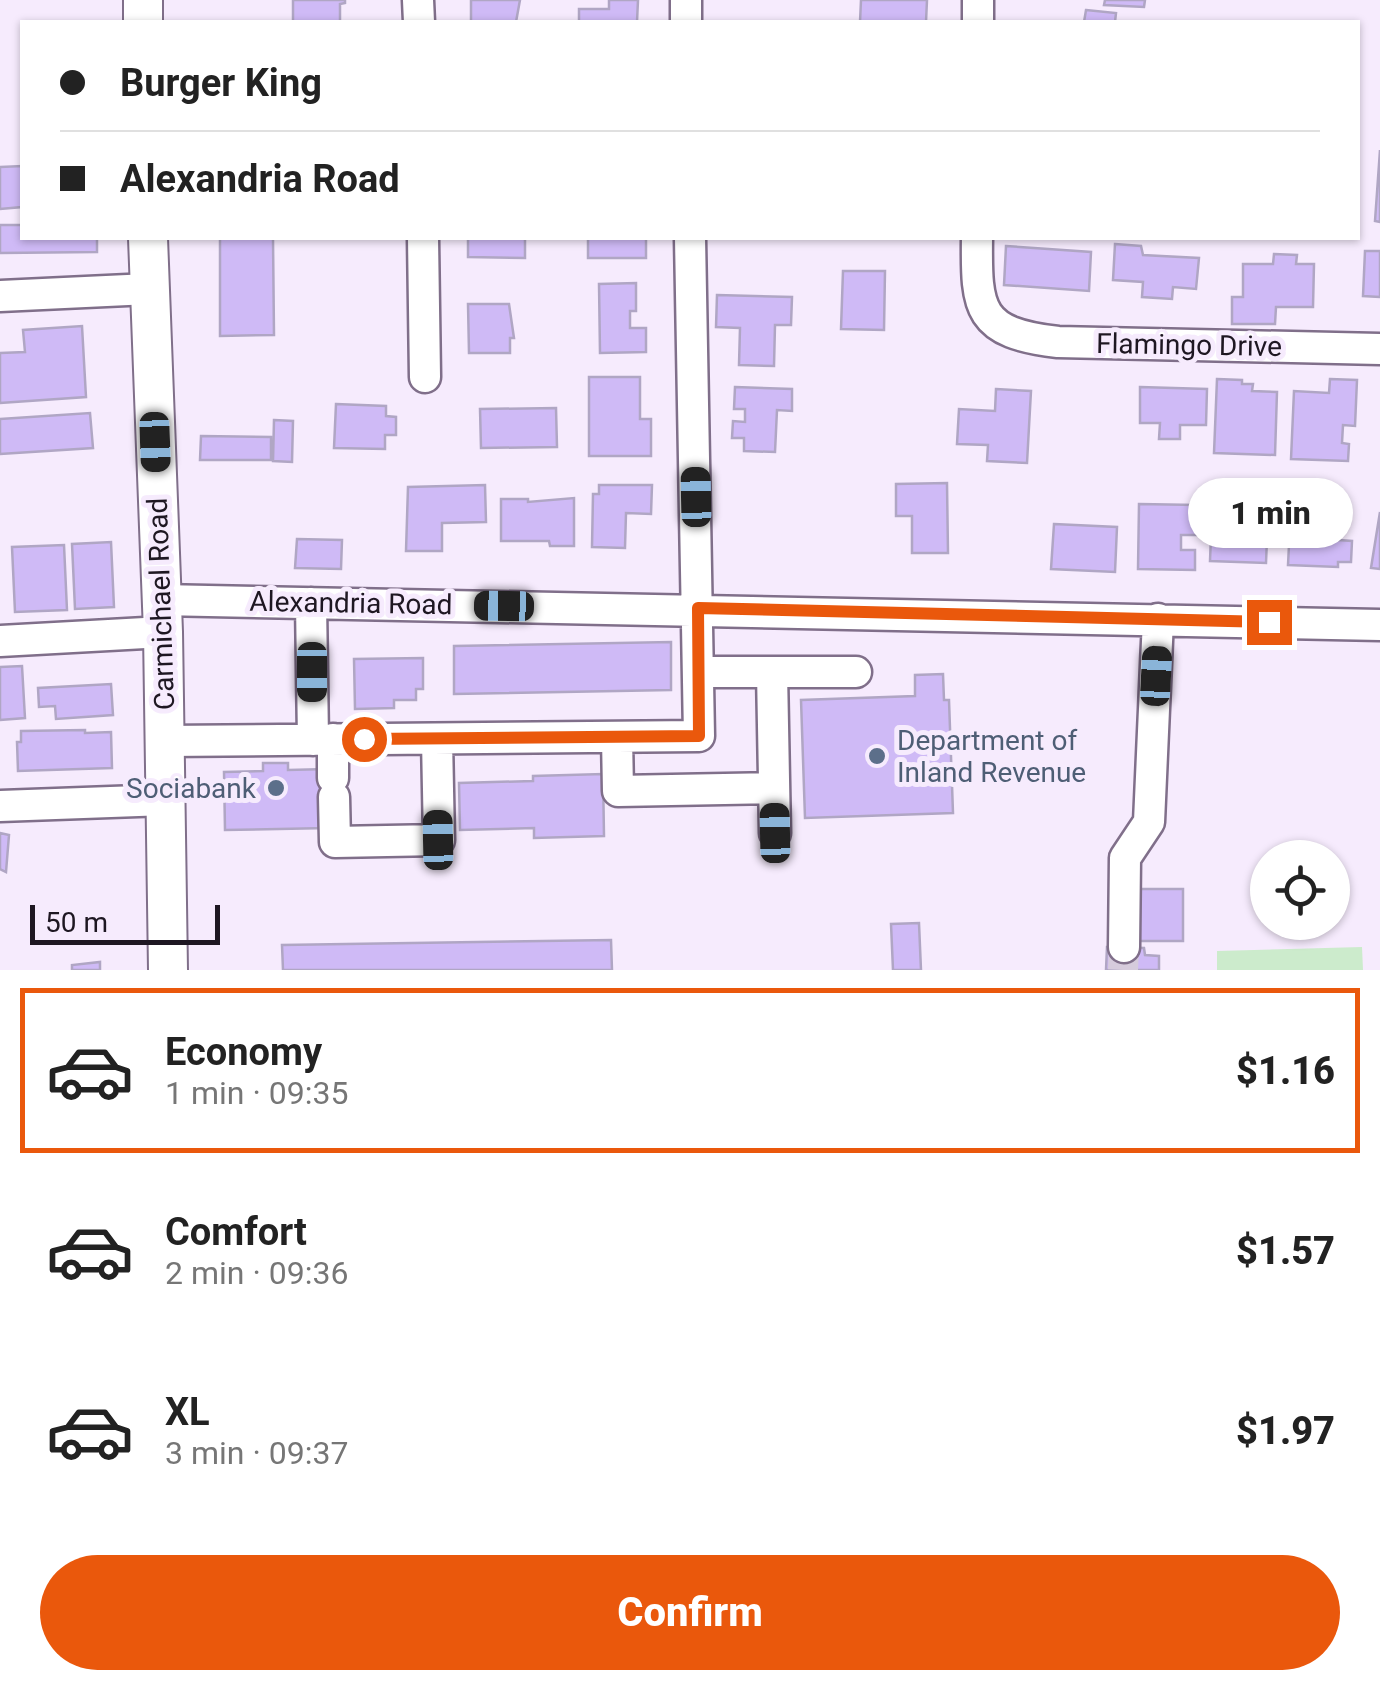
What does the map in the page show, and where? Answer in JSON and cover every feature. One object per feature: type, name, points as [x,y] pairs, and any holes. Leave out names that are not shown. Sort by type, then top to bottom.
[{"type":"main road","name":"Carmichael Road","points":[[148,240],[162,616],[168,970]]},
{"type":"street","points":[[423,240],[426,377]]},
{"type":"street","points":[[165,741],[699,736],[690,240]]},
{"type":"street","name":"Flamingo Drive","points":[[976,240],[977,296],[984,310],[1001,326],[1024,337],[1058,342],[1380,349]]},
{"type":"street","points":[[0,296],[149,289]]},
{"type":"street","points":[[311,603],[323,739],[334,787],[335,842],[438,840],[437,739]]},
{"type":"street","name":"Alexandria Road","points":[[0,640],[162,616],[311,603],[1380,625]]},
{"type":"street","points":[[1124,947],[1125,858],[1150,822],[1158,620]]},
{"type":"street","points":[[698,672],[856,672]]},
{"type":"street","points":[[772,672],[775,833]]},
{"type":"street","points":[[617,737],[618,790],[774,788]]},
{"type":"street","points":[[0,806],[166,800]]},
{"type":"green space","points":[[1362,947],[1363,970],[1217,970],[1217,951]]},
{"type":"building","points":[[293,0],[345,0],[340,4],[340,20],[293,20]]},
{"type":"building","points":[[471,0],[520,0],[516,20],[471,20]]},
{"type":"building","points":[[609,0],[638,0],[637,20],[579,20],[579,9],[609,9]]},
{"type":"building","points":[[861,0],[927,0],[926,20],[860,20]]},
{"type":"building","points":[[1105,0],[1145,0],[1144,7],[1104,5]]},
{"type":"building","points":[[1086,10],[1116,13],[1115,20],[1084,20]]},
{"type":"building","points":[[1380,150],[1380,222],[1375,221]]},
{"type":"building","points":[[20,166],[20,207],[0,209],[0,167]]},
{"type":"building","points":[[0,225],[20,225],[20,240],[97,240],[97,252],[0,253]]},
{"type":"building","points":[[220,240],[273,240],[274,335],[220,336]]},
{"type":"building","points":[[468,240],[525,240],[525,258],[468,257]]},
{"type":"building","points":[[588,240],[646,240],[646,258],[588,258]]},
{"type":"building","points":[[1115,244],[1141,246],[1143,255],[1199,258],[1196,289],[1173,287],[1172,299],[1142,297],[1143,282],[1113,280]]},
{"type":"building","points":[[1006,246],[1091,252],[1089,291],[1004,285]]},
{"type":"building","points":[[1365,251],[1380,251],[1380,297],[1363,296]]},
{"type":"building","points":[[1274,254],[1297,255],[1296,264],[1314,264],[1313,307],[1276,307],[1275,324],[1232,324],[1232,297],[1243,297],[1243,264],[1273,264]]},
{"type":"building","points":[[843,271],[885,271],[884,330],[841,329]]},
{"type":"building","points":[[636,283],[636,311],[630,311],[630,328],[646,328],[646,352],[600,353],[599,284]]},
{"type":"building","points":[[717,295],[792,297],[791,325],[775,325],[774,366],[739,365],[740,328],[716,327]]},
{"type":"building","points":[[468,304],[509,304],[514,338],[510,338],[510,353],[469,353]]},
{"type":"building","points":[[82,326],[86,397],[0,403],[0,353],[25,352],[23,330]]},
{"type":"building","points":[[589,377],[640,377],[640,419],[651,419],[651,456],[589,456]]},
{"type":"building","points":[[1217,379],[1242,380],[1242,384],[1253,384],[1252,391],[1277,392],[1275,455],[1214,453]]},
{"type":"building","points":[[1330,379],[1357,380],[1355,426],[1343,425],[1342,443],[1349,444],[1348,461],[1291,459],[1294,391],[1329,393]]},
{"type":"building","points":[[735,387],[792,389],[792,411],[777,410],[775,452],[744,451],[744,438],[732,438],[733,421],[745,422],[745,409],[734,409]]},
{"type":"building","points":[[1140,387],[1207,389],[1206,425],[1180,425],[1180,439],[1159,439],[1160,423],[1140,423]]},
{"type":"building","points":[[996,389],[1031,391],[1027,463],[987,461],[988,445],[957,444],[959,409],[995,411]]},
{"type":"building","points":[[336,404],[386,406],[386,416],[396,417],[396,435],[385,435],[385,449],[334,448]]},
{"type":"building","points":[[556,408],[557,447],[481,448],[480,409]]},
{"type":"building","points":[[90,413],[93,448],[0,454],[0,419]]},
{"type":"building","points":[[274,420],[293,421],[292,462],[273,461]]},
{"type":"building","points":[[201,436],[271,437],[271,460],[200,460]]},
{"type":"building","points":[[947,483],[948,553],[912,553],[912,516],[896,516],[896,484]]},
{"type":"building","points":[[485,485],[486,522],[442,523],[442,551],[406,551],[408,487]]},
{"type":"building","points":[[599,485],[652,485],[651,514],[626,513],[625,548],[592,547],[593,494],[599,494]]},
{"type":"building","points":[[1238,496],[1263,497],[1262,513],[1275,514],[1274,540],[1267,539],[1266,563],[1210,561],[1212,509],[1238,510]]},
{"type":"building","points":[[574,498],[574,546],[550,546],[549,541],[501,541],[501,499],[528,502]]},
{"type":"building","points":[[1139,504],[1197,505],[1197,535],[1181,535],[1181,550],[1195,550],[1195,570],[1138,569]]},
{"type":"building","points":[[1291,505],[1341,508],[1339,540],[1352,541],[1351,562],[1338,562],[1338,567],[1288,565]]},
{"type":"building","points":[[1380,512],[1380,569],[1371,568]]},
{"type":"building","points":[[1054,524],[1117,527],[1115,572],[1051,569]]},
{"type":"building","points":[[297,539],[342,540],[341,569],[295,568]]},
{"type":"building","points":[[111,542],[114,607],[75,609],[72,544]]},
{"type":"building","points":[[64,545],[67,610],[15,612],[12,547]]},
{"type":"building","points":[[671,642],[671,690],[454,694],[454,646]]},
{"type":"building","points":[[423,658],[423,689],[416,689],[416,700],[394,700],[394,708],[355,709],[354,659]]},
{"type":"building","points":[[22,666],[25,718],[0,720],[0,667]]},
{"type":"building","name":"Department of Inland Revenue","points":[[943,674],[944,700],[949,700],[953,813],[805,818],[801,700],[915,696],[915,675]]},
{"type":"building","points":[[111,684],[113,715],[56,719],[55,706],[39,707],[38,688]]},
{"type":"building","points":[[21,731],[111,732],[112,768],[18,771],[17,742],[21,742]]},
{"type":"building","name":"Sociabank","points":[[263,763],[288,763],[288,770],[327,769],[328,828],[225,830],[224,772],[263,771]]},
{"type":"building","points":[[603,774],[604,836],[534,838],[534,828],[460,830],[459,783]]},
{"type":"building","points":[[0,833],[9,835],[6,872],[0,869]]},
{"type":"building","points":[[1138,889],[1183,889],[1183,941],[1138,941]]},
{"type":"building","points":[[919,923],[921,970],[893,970],[891,924]]},
{"type":"building","points":[[611,940],[612,970],[283,970],[282,945]]},
{"type":"building","points":[[1107,947],[1144,948],[1145,955],[1159,956],[1159,970],[1106,970]]},
{"type":"building","points":[[100,962],[100,970],[72,970],[72,965]]},
{"type":"tunnel","points":[[1123,970],[1124,947]]},
{"type":"place","name":"Department of Inland Revenue","points":[[877,756]]},
{"type":"place","name":"Sociabank","points":[[276,788]]},
{"type":"route","points":[[364,739],[699,736],[698,608],[1269,622]]}]
